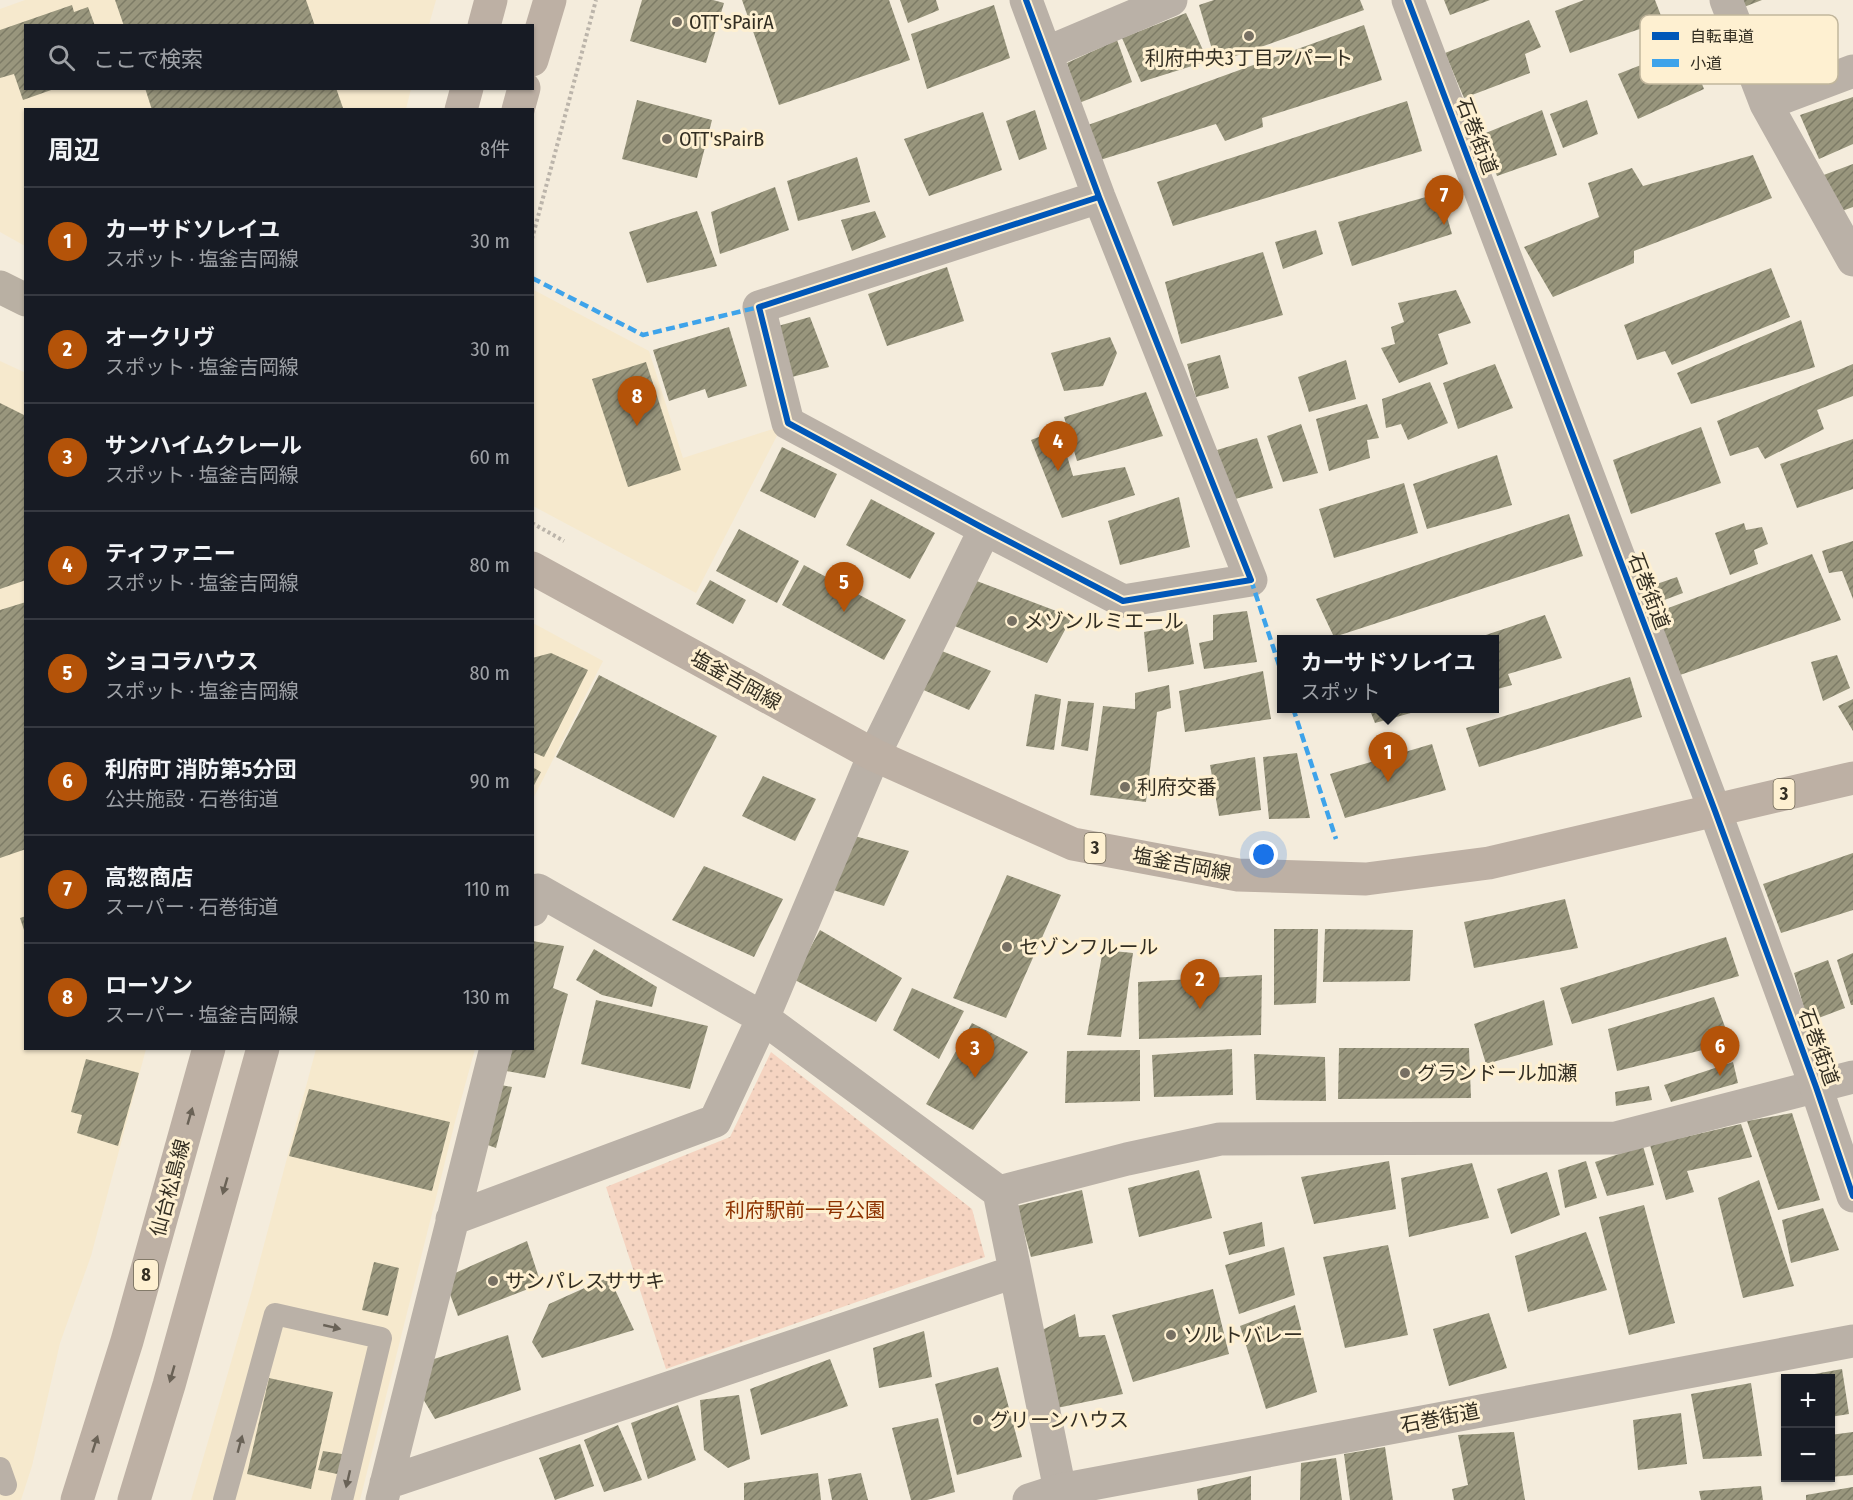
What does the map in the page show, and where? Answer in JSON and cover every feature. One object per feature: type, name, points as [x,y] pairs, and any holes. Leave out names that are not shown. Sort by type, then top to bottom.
[{"type":"main road","points":[[485,24],[491,0]]},
{"type":"main road","points":[[534,53],[550,0]]},
{"type":"main road","points":[[462,108],[466,90]]},
{"type":"main road","points":[[519,108],[523,90]]},
{"type":"main road","points":[[0,287],[24,299]]},
{"type":"main road","name":"塩釜吉岡線","points":[[534,569],[874,755],[1073,844],[1238,875],[1366,879],[1490,863],[1853,778]]},
{"type":"main road","name":"仙台松島線","points":[[77,1500],[128,1341],[207,1050]]},
{"type":"main road","points":[[134,1500],[262,1050]]},
{"type":"street","points":[[1026,0],[1099,197],[1251,580],[1123,601],[789,423],[759,307],[1099,197]]},
{"type":"street","points":[[1046,53],[1170,0]]},
{"type":"street","name":"石巻街道","points":[[1408,0],[1715,811],[1816,1086],[1853,1196]]},
{"type":"street","points":[[1726,0],[1732,15]]},
{"type":"street","points":[[1838,76],[1853,70]]},
{"type":"street","points":[[1758,84],[1766,104],[1853,260]]},
{"type":"street","points":[[1766,104],[1817,84]]},
{"type":"street","points":[[452,1219],[715,1121],[762,1018],[874,755],[985,529]]},
{"type":"street","points":[[534,896],[762,1018],[999,1192],[1060,1490]]},
{"type":"street","points":[[384,1491],[495,1050]]},
{"type":"street","points":[[999,1192],[1220,1139],[1616,1138],[1853,1077]]},
{"type":"street","points":[[384,1491],[1014,1272]]},
{"type":"street","name":"石巻街道","points":[[1029,1500],[1060,1490],[1853,1341]]},
{"type":"lane","points":[[224,1500],[275,1314],[381,1338],[342,1500]]},
{"type":"path","points":[[534,231],[596,0]]},
{"type":"path","points":[[534,524],[573,546]]},
{"type":"shaded area","points":[[25,0],[436,0],[429,24],[24,24],[24,90],[411,90],[406,108],[24,108],[24,245],[0,232],[0,9]]},
{"type":"shaded area","points":[[534,290],[649,351],[683,458],[782,426],[696,593],[534,507]]},
{"type":"shaded area","points":[[0,361],[24,372],[24,1050],[146,1050],[91,1256],[60,1343],[32,1466],[21,1500],[0,1500]]},
{"type":"shaded area","points":[[534,624],[603,661],[534,797]]},
{"type":"shaded area","points":[[316,1050],[475,1050],[360,1500],[191,1500],[252,1290]]},
{"type":"green space","name":"利府駅前一号公園","points":[[771,1052],[972,1209],[985,1257],[666,1369],[606,1187],[730,1137]]},
{"type":"building","points":[[115,0],[306,0],[314,24],[123,24]]},
{"type":"building","name":"OTT'sPairA","points":[[642,0],[713,0],[724,3],[706,63],[630,41]]},
{"type":"building","points":[[742,0],[889,0],[910,60],[779,105]]},
{"type":"building","points":[[900,0],[936,0],[939,10],[908,23]]},
{"type":"building","name":"利府中央3丁目アパート","points":[[1214,0],[1360,0],[1364,10],[1216,63],[1199,5]]},
{"type":"building","points":[[1444,0],[1490,0],[1450,15]]},
{"type":"building","points":[[1584,0],[1655,0],[1661,15],[1640,15],[1640,29],[1570,53],[1555,11]]},
{"type":"building","points":[[1741,0],[1762,0],[1744,7]]},
{"type":"building","points":[[72,5],[74,12],[88,7],[94,24],[24,24],[24,90],[51,90],[23,100],[14,74],[0,78],[0,30]]},
{"type":"building","points":[[994,5],[1010,58],[927,89],[911,34]]},
{"type":"building","points":[[1186,13],[1208,61],[1141,82],[1122,38]]},
{"type":"building","points":[[1529,20],[1541,47],[1525,54],[1530,73],[1464,98],[1445,53]]},
{"type":"building","points":[[1364,25],[1382,80],[1262,118],[1263,127],[1225,141],[1216,124],[1100,160],[1088,125]]},
{"type":"building","points":[[1117,40],[1132,82],[1079,103],[1067,63]]},
{"type":"building","points":[[1640,65],[1640,84],[1702,84],[1704,89],[1638,119],[1618,74]]},
{"type":"building","points":[[146,90],[337,90],[343,108],[151,108]]},
{"type":"building","points":[[1853,97],[1853,144],[1819,159],[1800,115]]},
{"type":"building","name":"OTT'sPairB","points":[[637,100],[712,120],[697,178],[622,159]]},
{"type":"building","points":[[1587,100],[1598,134],[1563,148],[1550,114]]},
{"type":"building","points":[[1407,101],[1422,151],[1173,226],[1157,182]]},
{"type":"building","points":[[1035,110],[1047,149],[1019,160],[1006,121]]},
{"type":"building","points":[[1542,110],[1557,155],[1497,176],[1481,135]]},
{"type":"building","points":[[983,112],[1002,170],[929,196],[904,139]]},
{"type":"building","points":[[1753,155],[1772,198],[1634,251],[1634,263],[1553,297],[1524,247],[1599,217],[1588,183],[1632,168],[1643,186]]},
{"type":"building","points":[[857,157],[870,202],[798,221],[787,181]]},
{"type":"building","points":[[1853,164],[1853,207],[1839,212],[1821,176]]},
{"type":"building","points":[[775,187],[789,230],[720,254],[711,212]]},
{"type":"building","points":[[1440,193],[1452,234],[1352,266],[1338,222]]},
{"type":"building","points":[[697,211],[717,266],[647,283],[629,232]]},
{"type":"building","points":[[875,211],[886,237],[852,251],[841,220]]},
{"type":"building","points":[[1316,230],[1323,254],[1283,269],[1275,242]]},
{"type":"building","points":[[1263,252],[1283,315],[1181,344],[1165,282]]},
{"type":"building","points":[[947,267],[964,321],[887,346],[868,294]]},
{"type":"building","points":[[1771,268],[1790,317],[1672,365],[1665,351],[1637,360],[1624,325]]},
{"type":"building","points":[[1456,290],[1471,323],[1438,334],[1448,364],[1399,383],[1381,348],[1395,344],[1391,327],[1404,322],[1398,303]]},
{"type":"building","points":[[810,317],[829,367],[792,377],[778,326]]},
{"type":"building","points":[[1801,320],[1815,367],[1691,404],[1677,373]]},
{"type":"building","points":[[729,327],[747,386],[708,398],[705,389],[669,401],[653,350]]},
{"type":"building","points":[[1110,337],[1117,353],[1103,386],[1064,391],[1051,353]]},
{"type":"building","points":[[1220,355],[1229,388],[1196,397],[1187,364]]},
{"type":"building","points":[[1346,360],[1356,399],[1309,412],[1298,377]]},
{"type":"building","points":[[646,362],[681,470],[628,487],[592,379]]},
{"type":"building","points":[[1495,364],[1513,408],[1458,429],[1443,383]]},
{"type":"building","points":[[1853,364],[1853,396],[1817,410],[1824,429],[1765,459],[1758,447],[1730,456],[1717,421]]},
{"type":"building","points":[[1430,382],[1448,423],[1408,440],[1401,424],[1386,428],[1382,399]]},
{"type":"building","points":[[1146,392],[1163,436],[1077,461],[1064,417]]},
{"type":"building","points":[[0,403],[24,415],[24,581],[0,589]]},
{"type":"building","points":[[1367,404],[1379,438],[1367,440],[1370,458],[1329,471],[1316,419]]},
{"type":"building","points":[[1301,424],[1318,473],[1283,482],[1267,436]]},
{"type":"building","points":[[1701,427],[1721,483],[1631,514],[1613,460]]},
{"type":"building","points":[[1059,429],[1073,476],[1125,467],[1135,495],[1062,518],[1031,440]]},
{"type":"building","points":[[1257,438],[1273,488],[1232,500],[1217,450]]},
{"type":"building","points":[[1853,439],[1853,489],[1797,508],[1780,464]]},
{"type":"building","points":[[782,447],[837,474],[815,518],[760,491]]},
{"type":"building","points":[[1497,455],[1512,505],[1427,529],[1413,484]]},
{"type":"building","points":[[1404,483],[1418,533],[1334,558],[1319,509]]},
{"type":"building","points":[[1179,497],[1190,547],[1120,565],[1108,521]]},
{"type":"building","points":[[871,499],[935,533],[910,579],[846,545]]},
{"type":"building","points":[[1569,514],[1583,556],[1340,635],[1333,635],[1316,599]]},
{"type":"building","points":[[1744,523],[1746,530],[1762,527],[1768,544],[1754,550],[1758,564],[1730,575],[1715,533]]},
{"type":"building","points":[[739,529],[799,561],[777,603],[716,571]]},
{"type":"building","points":[[1853,541],[1853,599],[1842,571],[1829,573],[1822,551]]},
{"type":"building","points":[[1812,554],[1841,620],[1677,676],[1655,613]]},
{"type":"building","points":[[804,565],[906,620],[884,660],[782,605]]},
{"type":"building","points":[[1677,577],[1683,593],[1651,605],[1645,588]]},
{"type":"building","points":[[710,580],[746,600],[733,624],[696,604]]},
{"type":"building","name":"メゾンルミエール","points":[[974,580],[1072,617],[1047,663],[952,625]]},
{"type":"building","points":[[24,603],[24,850],[0,858],[0,610]]},
{"type":"building","points":[[1247,611],[1257,662],[1204,669],[1199,643],[1213,640],[1213,615]]},
{"type":"building","points":[[1545,615],[1562,658],[1508,674],[1512,685],[1499,689],[1499,635],[1486,635]]},
{"type":"building","points":[[1187,624],[1194,664],[1148,672],[1144,632]]},
{"type":"building","points":[[937,649],[991,671],[969,710],[919,688]]},
{"type":"building","points":[[551,653],[588,670],[544,757],[534,753],[534,657]]},
{"type":"building","points":[[1837,655],[1850,688],[1823,701],[1811,662]]},
{"type":"building","points":[[1263,671],[1271,719],[1185,732],[1179,691]]},
{"type":"building","points":[[599,675],[717,736],[674,818],[556,757]]},
{"type":"building","points":[[1630,677],[1642,717],[1479,767],[1466,728]]},
{"type":"building","points":[[1169,685],[1171,708],[1157,712],[1146,802],[1090,795],[1103,706],[1135,709],[1135,693]]},
{"type":"building","points":[[1035,694],[1061,699],[1054,750],[1026,746]]},
{"type":"building","points":[[1853,699],[1853,731],[1838,706]]},
{"type":"building","points":[[1068,701],[1094,703],[1088,751],[1061,746]]},
{"type":"building","points":[[1371,713],[1411,713],[1375,723]]},
{"type":"building","points":[[1432,744],[1446,790],[1345,818],[1330,774]]},
{"type":"building","points":[[1297,753],[1310,818],[1269,819],[1263,757]]},
{"type":"building","points":[[1255,757],[1261,810],[1219,816],[1210,765]]},
{"type":"building","points":[[534,768],[541,772],[534,785]]},
{"type":"building","points":[[763,776],[816,799],[795,841],[742,816]]},
{"type":"building","points":[[851,835],[909,851],[884,906],[830,889]]},
{"type":"building","points":[[1853,853],[1853,910],[1781,933],[1763,884]]},
{"type":"building","points":[[704,866],[783,899],[754,957],[672,920]]},
{"type":"building","name":"セゾンフルール","points":[[1007,875],[1061,895],[1006,1018],[953,998]]},
{"type":"building","points":[[1565,899],[1578,948],[1474,968],[1464,922]]},
{"type":"building","points":[[24,917],[24,930],[20,918]]},
{"type":"building","points":[[1274,929],[1318,929],[1316,1003],[1274,1005]]},
{"type":"building","points":[[1325,929],[1413,930],[1410,981],[1323,982]]},
{"type":"building","points":[[820,930],[902,978],[876,1022],[793,979]]},
{"type":"building","points":[[1726,937],[1739,976],[1572,1024],[1560,988]]},
{"type":"building","points":[[534,941],[564,946],[553,988],[568,994],[545,1078],[501,1070],[506,1050],[534,1050]]},
{"type":"building","points":[[594,949],[657,987],[652,1007],[602,995],[576,980]]},
{"type":"building","points":[[1103,950],[1133,953],[1121,1037],[1087,1035]]},
{"type":"building","points":[[1853,953],[1853,1005],[1851,1005],[1837,960]]},
{"type":"building","points":[[1828,960],[1845,1008],[1808,1022],[1794,973]]},
{"type":"building","points":[[1262,975],[1261,1035],[1139,1039],[1138,982]]},
{"type":"building","points":[[912,988],[964,1011],[939,1059],[893,1030]]},
{"type":"building","points":[[1714,997],[1731,1043],[1617,1071],[1608,1029]]},
{"type":"building","points":[[596,1000],[708,1026],[690,1089],[581,1064]]},
{"type":"building","points":[[1544,1000],[1553,1045],[1486,1064],[1474,1024]]},
{"type":"building","points":[[972,1023],[1028,1052],[973,1130],[926,1104]]},
{"type":"building","name":"グランドール加瀬","points":[[1339,1048],[1469,1048],[1471,1098],[1338,1099]]},
{"type":"building","points":[[1232,1049],[1233,1095],[1154,1097],[1152,1055]]},
{"type":"building","points":[[1140,1050],[1140,1101],[1065,1103],[1067,1051]]},
{"type":"building","points":[[1254,1054],[1325,1057],[1326,1101],[1256,1100]]},
{"type":"building","points":[[86,1059],[139,1073],[118,1146],[77,1133],[82,1115],[71,1112]]},
{"type":"building","points":[[1733,1062],[1738,1083],[1671,1102],[1664,1085]]},
{"type":"building","points":[[496,1084],[512,1087],[496,1148],[482,1143]]},
{"type":"building","points":[[1649,1086],[1652,1100],[1616,1106],[1615,1092]]},
{"type":"building","points":[[309,1089],[450,1122],[432,1191],[289,1156]]},
{"type":"building","points":[[1792,1113],[1820,1200],[1778,1210],[1747,1121]]},
{"type":"building","points":[[1741,1124],[1752,1157],[1687,1171],[1694,1192],[1666,1200],[1650,1145]]},
{"type":"building","points":[[1643,1146],[1654,1185],[1607,1196],[1595,1162]]},
{"type":"building","points":[[1389,1161],[1396,1209],[1314,1224],[1301,1177]]},
{"type":"building","points":[[1586,1161],[1597,1198],[1565,1208],[1558,1170]]},
{"type":"building","points":[[1472,1163],[1489,1218],[1409,1237],[1401,1178]]},
{"type":"building","points":[[1199,1170],[1212,1218],[1139,1237],[1128,1188]]},
{"type":"building","points":[[1547,1172],[1560,1215],[1511,1234],[1497,1189]]},
{"type":"building","points":[[1759,1180],[1794,1286],[1743,1298],[1718,1198]]},
{"type":"building","points":[[1082,1190],[1093,1243],[1031,1257],[1017,1206]]},
{"type":"building","points":[[1644,1205],[1675,1323],[1629,1335],[1599,1217]]},
{"type":"building","points":[[1823,1208],[1839,1250],[1791,1263],[1782,1220]]},
{"type":"building","points":[[1262,1222],[1265,1246],[1229,1255],[1223,1232]]},
{"type":"building","points":[[1586,1232],[1607,1290],[1528,1312],[1515,1256]]},
{"type":"building","name":"サンパレスササキ","points":[[527,1241],[541,1284],[458,1316],[444,1278]]},
{"type":"building","points":[[1388,1245],[1408,1335],[1345,1348],[1323,1257]]},
{"type":"building","points":[[1284,1247],[1295,1295],[1239,1314],[1225,1265]]},
{"type":"building","points":[[374,1262],[399,1268],[388,1316],[362,1310]]},
{"type":"building","points":[[609,1277],[634,1330],[542,1358],[532,1342],[549,1304]]},
{"type":"building","name":"ソルトバレー","points":[[1213,1289],[1229,1354],[1133,1382],[1112,1315]]},
{"type":"building","points":[[1295,1305],[1317,1392],[1266,1409],[1240,1326]]},
{"type":"building","points":[[1489,1313],[1507,1368],[1449,1386],[1433,1329]]},
{"type":"building","points":[[1075,1314],[1079,1337],[1105,1335],[1123,1394],[1057,1408],[1040,1331]]},
{"type":"building","points":[[924,1331],[932,1377],[879,1388],[873,1348]]},
{"type":"building","points":[[508,1335],[521,1390],[435,1419],[419,1392],[431,1360]]},
{"type":"building","points":[[830,1359],[848,1406],[761,1435],[750,1389]]},
{"type":"building","name":"グリーンハウス","points":[[998,1367],[1022,1457],[957,1475],[935,1384]]},
{"type":"building","points":[[1842,1369],[1849,1414],[1835,1416],[1835,1374],[1814,1374]]},
{"type":"building","points":[[269,1378],[333,1392],[311,1489],[247,1474]]},
{"type":"building","points":[[1751,1383],[1762,1456],[1703,1459],[1691,1394]]},
{"type":"building","points":[[739,1395],[750,1459],[728,1468],[704,1450],[700,1400]]},
{"type":"building","points":[[678,1405],[696,1460],[648,1479],[631,1423]]},
{"type":"building","points":[[1681,1413],[1687,1464],[1638,1470],[1633,1420]]},
{"type":"building","points":[[938,1418],[955,1492],[927,1500],[911,1500],[892,1428]]},
{"type":"building","points":[[618,1425],[642,1480],[604,1492],[584,1440]]},
{"type":"building","points":[[1514,1432],[1525,1500],[1454,1500],[1452,1489],[1468,1485],[1458,1435]]},
{"type":"building","points":[[1853,1432],[1853,1475],[1835,1477],[1835,1434]]},
{"type":"building","points":[[580,1444],[594,1486],[555,1500],[539,1458]]},
{"type":"building","points":[[1385,1447],[1393,1500],[1350,1500],[1344,1454]]},
{"type":"building","points":[[323,1451],[348,1455],[342,1475],[318,1470]]},
{"type":"building","points":[[1336,1458],[1342,1500],[1300,1500],[1301,1463]]},
{"type":"building","points":[[818,1473],[821,1500],[744,1500],[744,1483]]},
{"type":"building","points":[[861,1473],[868,1500],[832,1500],[828,1479]]},
{"type":"building","points":[[1251,1476],[1251,1500],[1198,1500],[1197,1489]]},
{"type":"building","points":[[1761,1486],[1763,1500],[1701,1500],[1699,1491]]},
{"type":"building","points":[[1853,1487],[1853,1500],[1806,1500],[1806,1495]]},
{"type":"marked path","points":[[534,279],[643,335],[759,307]]},
{"type":"marked path","points":[[1251,580],[1277,659]]},
{"type":"marked path","points":[[1295,713],[1336,839]]},
{"type":"cycle path","points":[[1026,0],[1099,197],[1251,580],[1123,601],[788,423],[759,307],[1099,197]]},
{"type":"cycle path","points":[[1408,0],[1715,811],[1816,1087],[1853,1196]]},
{"type":"place","name":"OTT'sPairA","points":[[677,22]]},
{"type":"place","name":"利府中央3丁目アパート","points":[[1249,36]]},
{"type":"place","name":"OTT'sPairB","points":[[667,139]]},
{"type":"place","name":"高惣商店","points":[[1444,225]]},
{"type":"place","name":"ローソン","points":[[637,426]]},
{"type":"place","name":"ティファニー","points":[[1058,471]]},
{"type":"place","name":"ショコラハウス","points":[[844,612]]},
{"type":"place","name":"メゾンルミエール","points":[[1012,621]]},
{"type":"place","name":"カーサドソレイユ","points":[[1388,782]]},
{"type":"place","name":"利府交番","points":[[1125,787]]},
{"type":"place","name":"セゾンフルール","points":[[1007,947]]},
{"type":"place","name":"オークリヴ","points":[[1200,1009]]},
{"type":"place","name":"グランドール加瀬","points":[[1405,1073]]},
{"type":"place","name":"利府町 消防第5分団","points":[[1720,1076]]},
{"type":"place","name":"サンハイムクレール","points":[[975,1078]]},
{"type":"place","name":"サンパレスササキ","points":[[493,1281]]},
{"type":"place","name":"ソルトバレー","points":[[1171,1335]]},
{"type":"place","name":"グリーンハウス","points":[[978,1420]]}]
